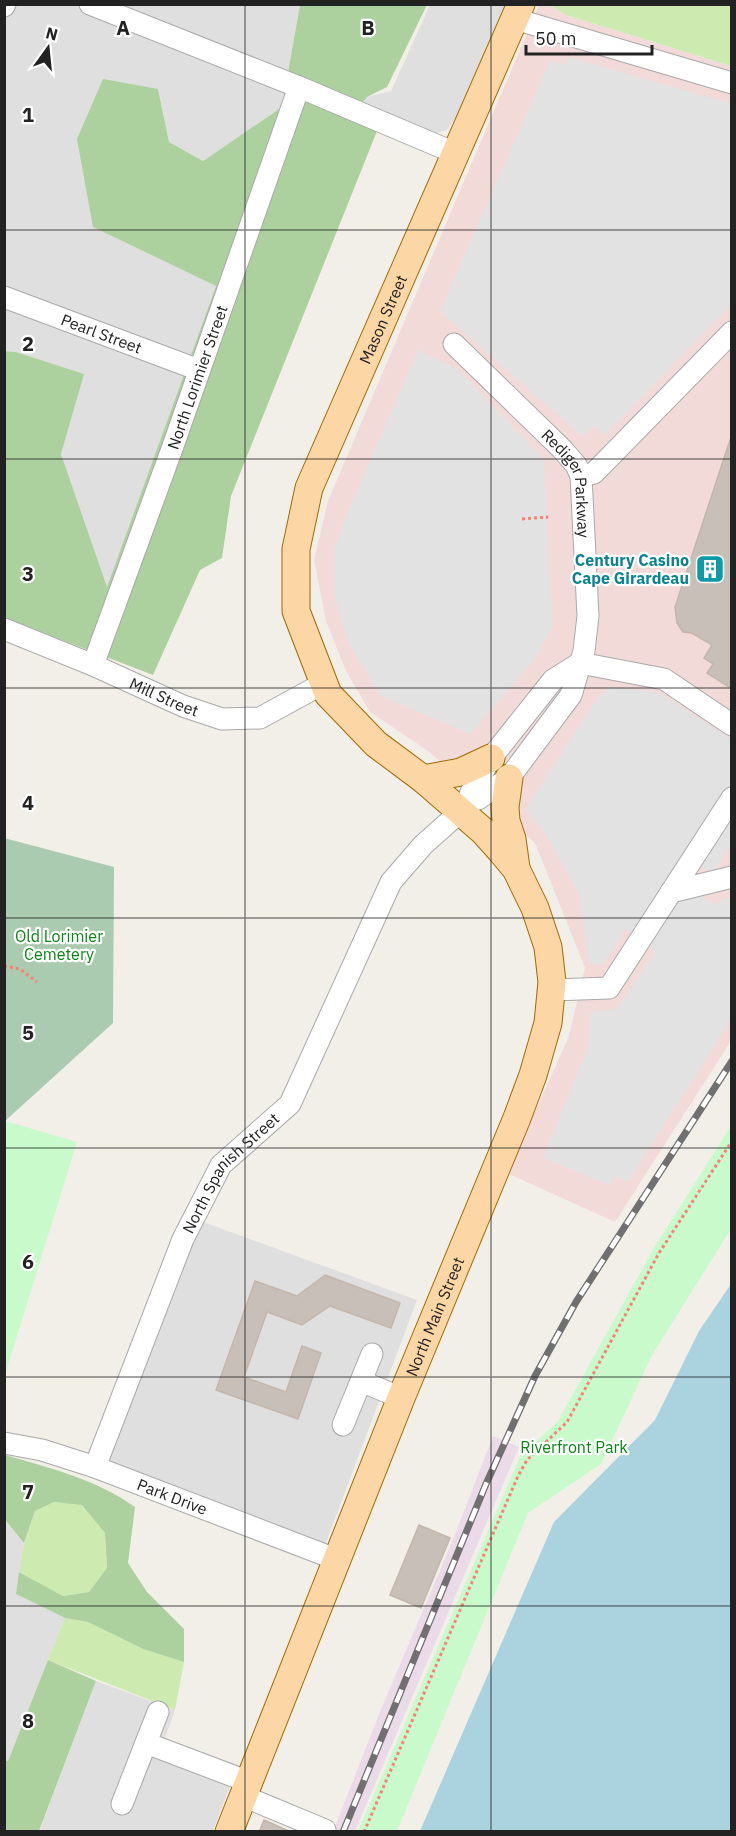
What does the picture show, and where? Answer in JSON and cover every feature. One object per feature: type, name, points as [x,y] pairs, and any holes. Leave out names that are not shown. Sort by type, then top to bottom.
[{"type":"main road","name":"Mason Street","points":[[464,807],[376,744],[328,694],[296,611],[296,549],[309,488],[518,12]]},
{"type":"main road","points":[[423,779],[461,772],[491,758]]},
{"type":"main road","points":[[509,778],[505,807],[506,821],[512,839],[516,869]]},
{"type":"main road","name":"North Main Street","points":[[229,1832],[400,1398],[479,1212],[533,1075],[548,1023],[552,990],[548,947],[535,908],[516,869],[464,807]]},
{"type":"street","points":[[90,4],[299,87],[455,153]]},
{"type":"street","points":[[518,12],[732,83]]},
{"type":"street","name":"North Lorimier Street","points":[[93,665],[299,87]]},
{"type":"street","name":"Pearl Street","points":[[4,297],[199,370]]},
{"type":"street","points":[[581,476],[594,474],[732,332]]},
{"type":"street","name":"Rediger Parkway","points":[[454,344],[576,465],[581,476],[588,616],[587,634],[572,696],[509,778],[464,807]]},
{"type":"street","name":"Mill Street","points":[[4,629],[93,665],[183,706],[222,719],[260,718],[324,683]]},
{"type":"street","points":[[464,807],[491,758],[553,680],[580,663],[664,679],[732,725]]},
{"type":"street","points":[[552,990],[609,988],[732,798]]},
{"type":"street","name":"North Spanish Street","points":[[95,1467],[183,1239],[221,1165],[290,1104],[391,882],[423,845],[464,807]]},
{"type":"street","points":[[671,892],[732,878]]},
{"type":"street","points":[[343,1425],[372,1354]]},
{"type":"street","points":[[361,1381],[400,1398]]},
{"type":"street","name":"Park Drive","points":[[4,1443],[42,1450],[95,1467],[338,1560]]},
{"type":"street","points":[[122,1804],[158,1712]]},
{"type":"street","points":[[146,1743],[246,1789],[325,1830]]},
{"type":"path","points":[[522,519],[548,518]]},
{"type":"path","points":[[4,966],[20,969],[37,982]]},
{"type":"path","points":[[364,1832],[518,1476],[527,1460],[567,1422],[659,1253],[732,1141]]},
{"type":"shaded area","points":[[5,5],[300,5],[282,107],[203,161],[169,142],[158,89],[93,227],[216,286],[107,588],[61,454],[83,374],[16,352],[5,351]]},
{"type":"shaded area","points":[[430,5],[506,5],[457,115],[448,129],[432,135],[360,106],[367,97],[391,91]]},
{"type":"shaded area","points":[[539,5],[550,5],[566,15],[731,66],[731,1041],[615,1222],[507,1173],[568,1039],[585,968],[535,843],[428,751],[370,712],[346,671],[326,621],[314,560],[328,501]]},
{"type":"shaded area","points":[[569,57],[732,104],[731,305],[604,435],[594,425],[583,437],[440,311],[550,61],[565,65]]},
{"type":"shaded area","points":[[418,350],[457,369],[544,459],[552,626],[534,660],[470,734],[381,696],[348,642],[335,597],[335,547],[346,516]]},
{"type":"shaded area","points":[[610,687],[660,693],[731,739],[731,844],[714,871],[700,867],[687,888],[716,905],[727,897],[731,900],[731,1018],[628,1182],[614,1176],[609,1185],[543,1158],[588,1047],[591,1012],[617,1009],[655,952],[625,929],[603,965],[589,963],[579,894],[546,835],[526,809],[598,697]]},
{"type":"shaded area","points":[[198,1220],[417,1300],[324,1548],[105,1465]]},
{"type":"shaded area","points":[[493,1436],[519,1447],[355,1831],[333,1832],[379,1714],[454,1537]]},
{"type":"shaded area","points":[[4,1520],[24,1543],[16,1594],[65,1618],[8,1761],[4,1760]]},
{"type":"shaded area","points":[[96,1681],[175,1710],[165,1738],[238,1765],[213,1831],[39,1832]]},
{"type":"green space","points":[[300,5],[427,5],[387,87],[367,97],[360,106],[288,72]]},
{"type":"green space","points":[[550,5],[731,5],[731,66],[566,15]]},
{"type":"green space","points":[[103,79],[158,89],[169,142],[203,161],[282,107],[285,93],[377,131],[231,496],[222,558],[200,570],[153,675],[5,618],[4,351],[16,352],[84,374],[61,454],[107,587],[216,286],[93,227],[77,139]]},
{"type":"green space","name":"Old Lorimier Cemetery","points":[[4,838],[114,867],[113,1023],[5,1121]]},
{"type":"green space","points":[[4,1121],[77,1142],[5,1375]]},
{"type":"green space","name":"Riverfront Park","points":[[731,1126],[731,1229],[652,1355],[601,1464],[528,1513],[397,1831],[358,1831],[520,1457],[558,1421],[655,1246]]},
{"type":"green space","points":[[5,1455],[89,1482],[135,1507],[128,1563],[147,1592],[184,1629],[184,1662],[143,1649],[88,1622],[65,1618],[16,1594],[19,1572],[63,1596],[89,1592],[107,1568],[105,1533],[82,1505],[54,1502],[35,1511],[24,1543],[5,1520]]},
{"type":"green space","points":[[54,1502],[82,1504],[105,1533],[107,1569],[89,1592],[63,1596],[19,1572],[24,1543],[35,1511]]},
{"type":"green space","points":[[65,1618],[88,1622],[143,1649],[184,1662],[175,1710],[48,1660]]},
{"type":"green space","points":[[48,1660],[96,1681],[39,1831],[5,1831],[5,1760],[8,1761]]},
{"type":"water","points":[[731,1284],[731,1831],[420,1831],[554,1522],[655,1420],[699,1331]]},
{"type":"building","name":"Century Casino Cape Girardeau","points":[[732,434],[732,689],[707,673],[713,664],[704,658],[712,645],[692,633],[683,632],[677,623],[675,607]]},
{"type":"building","points":[[325,1275],[400,1303],[391,1328],[330,1306],[302,1325],[267,1312],[244,1377],[286,1392],[302,1346],[321,1353],[298,1419],[216,1390],[255,1281],[297,1296]]},
{"type":"building","points":[[419,1525],[450,1538],[421,1608],[390,1595]]},
{"type":"building","points":[[264,1820],[291,1832],[259,1832]]},
{"type":"railway","points":[[343,1832],[486,1484],[535,1376],[576,1302],[732,1061]]},
{"type":"place","name":"Century Casino Cape Girardeau","points":[[710,569]]}]
